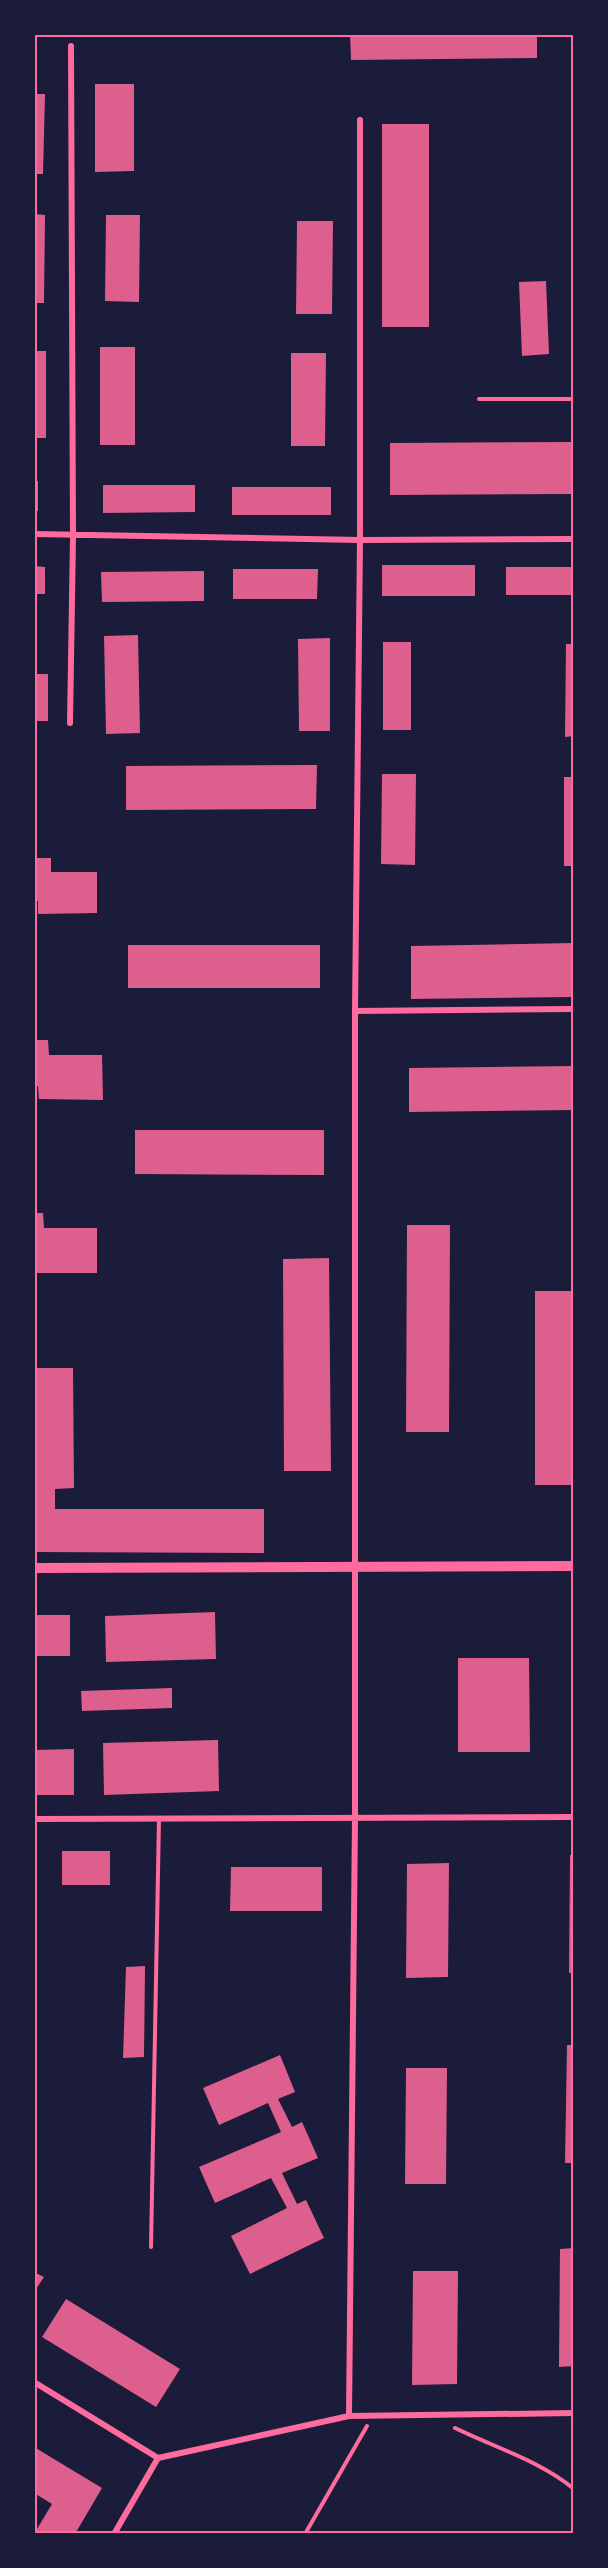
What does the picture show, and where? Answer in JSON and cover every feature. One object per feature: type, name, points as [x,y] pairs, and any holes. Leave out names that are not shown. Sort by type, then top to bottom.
[{"type":"street","points":[[70,723],[73,537],[71,46]]},
{"type":"street","points":[[349,2416],[355,1818],[355,1011],[360,540],[360,120]]},
{"type":"street","points":[[34,534],[73,537],[360,540],[573,539]]},
{"type":"street","points":[[355,1011],[573,1009]]},
{"type":"street","points":[[34,1568],[573,1566]]},
{"type":"street","points":[[34,1819],[573,1817]]},
{"type":"street","points":[[34,2382],[158,2458],[349,2416],[573,2413]]},
{"type":"street","points":[[114,2534],[158,2458]]},
{"type":"lane","points":[[479,399],[573,399]]},
{"type":"lane","points":[[151,2247],[159,1818]]},
{"type":"path","points":[[305,2534],[374,2415]]},
{"type":"path","points":[[427,2416],[544,2470],[573,2489]]},
{"type":"building","points":[[350,34],[537,34],[537,58],[351,60]]},
{"type":"building","points":[[95,84],[134,84],[134,171],[95,172]]},
{"type":"building","points":[[34,94],[45,94],[43,174],[34,174]]},
{"type":"building","points":[[382,124],[429,124],[429,327],[382,327]]},
{"type":"building","points":[[34,214],[45,215],[44,303],[34,303]]},
{"type":"building","points":[[106,215],[140,215],[139,302],[105,301]]},
{"type":"building","points":[[297,221],[333,221],[332,314],[296,314]]},
{"type":"building","points":[[546,281],[549,354],[522,356],[519,282]]},
{"type":"building","points":[[100,347],[135,347],[135,445],[100,445]]},
{"type":"building","points":[[34,351],[46,351],[46,438],[34,438]]},
{"type":"building","points":[[291,353],[326,353],[325,446],[291,446]]},
{"type":"building","points":[[574,442],[574,494],[390,495],[390,443]]},
{"type":"building","points":[[34,481],[38,481],[38,511],[34,511]]},
{"type":"building","points":[[103,485],[195,485],[195,512],[103,513]]},
{"type":"building","points":[[232,487],[331,487],[331,515],[232,515]]},
{"type":"building","points":[[382,565],[475,565],[475,596],[382,596]]},
{"type":"building","points":[[34,566],[45,567],[45,594],[34,594]]},
{"type":"building","points":[[506,567],[574,567],[574,595],[506,595]]},
{"type":"building","points":[[233,569],[318,569],[317,599],[233,599]]},
{"type":"building","points":[[204,571],[204,601],[102,602],[101,572]]},
{"type":"building","points":[[138,635],[140,733],[106,734],[104,636]]},
{"type":"building","points":[[330,638],[330,731],[299,731],[298,639]]},
{"type":"building","points":[[383,642],[411,642],[411,730],[383,730]]},
{"type":"building","points":[[566,644],[574,644],[574,736],[565,737]]},
{"type":"building","points":[[34,674],[48,674],[48,721],[34,721]]},
{"type":"building","points":[[317,765],[316,809],[126,810],[126,766]]},
{"type":"building","points":[[382,774],[416,774],[415,865],[381,864]]},
{"type":"building","points":[[564,777],[574,777],[574,866],[564,866]]},
{"type":"building","points":[[34,858],[51,858],[51,872],[97,872],[97,913],[38,914],[38,901],[34,901]]},
{"type":"building","points":[[574,943],[574,997],[411,999],[411,946]]},
{"type":"building","points":[[128,945],[320,945],[320,988],[128,988]]},
{"type":"building","points":[[34,1040],[48,1040],[49,1055],[102,1055],[103,1100],[39,1099],[38,1086],[34,1086]]},
{"type":"building","points":[[574,1066],[574,1110],[409,1112],[409,1068]]},
{"type":"building","points":[[135,1130],[324,1130],[324,1175],[135,1174]]},
{"type":"building","points":[[34,1213],[43,1213],[44,1228],[97,1228],[97,1273],[34,1273]]},
{"type":"building","points":[[407,1225],[450,1225],[449,1432],[406,1432]]},
{"type":"building","points":[[329,1258],[331,1471],[284,1471],[283,1259]]},
{"type":"building","points":[[535,1291],[574,1291],[574,1485],[535,1485]]},
{"type":"building","points":[[34,1368],[73,1368],[74,1488],[55,1489],[55,1509],[264,1509],[264,1553],[34,1552]]},
{"type":"building","points":[[215,1612],[216,1659],[106,1662],[105,1616]]},
{"type":"building","points":[[34,1615],[70,1615],[70,1656],[34,1656]]},
{"type":"building","points":[[458,1658],[529,1658],[530,1752],[458,1752]]},
{"type":"building","points":[[172,1688],[172,1708],[82,1711],[81,1691]]},
{"type":"building","points":[[218,1740],[219,1791],[104,1795],[103,1743]]},
{"type":"building","points":[[74,1749],[74,1795],[34,1795],[34,1750]]},
{"type":"building","points":[[62,1851],[110,1851],[110,1885],[62,1885]]},
{"type":"building","points":[[570,1855],[574,1855],[574,1973],[569,1973]]},
{"type":"building","points":[[449,1863],[448,1977],[406,1978],[407,1864]]},
{"type":"building","points":[[231,1867],[322,1867],[322,1911],[230,1911]]},
{"type":"building","points":[[145,1966],[144,2057],[123,2058],[126,1967]]},
{"type":"building","points":[[567,2045],[574,2045],[574,2163],[565,2163]]},
{"type":"building","points":[[280,2055],[295,2092],[278,2099],[292,2127],[302,2122],[318,2158],[282,2173],[297,2204],[306,2200],[324,2238],[250,2274],[231,2236],[287,2208],[271,2178],[215,2203],[199,2167],[281,2132],[268,2103],[219,2125],[203,2088]]},
{"type":"building","points":[[406,2068],[447,2068],[446,2184],[405,2184]]},
{"type":"building","points":[[574,2248],[574,2366],[559,2367],[560,2249]]},
{"type":"building","points":[[413,2271],[458,2271],[457,2384],[412,2385]]},
{"type":"building","points":[[34,2272],[44,2277],[34,2292]]},
{"type":"building","points":[[66,2299],[180,2369],[156,2407],[42,2337]]},
{"type":"building","points":[[34,2447],[102,2488],[75,2534],[34,2534],[52,2504],[34,2493]]}]
